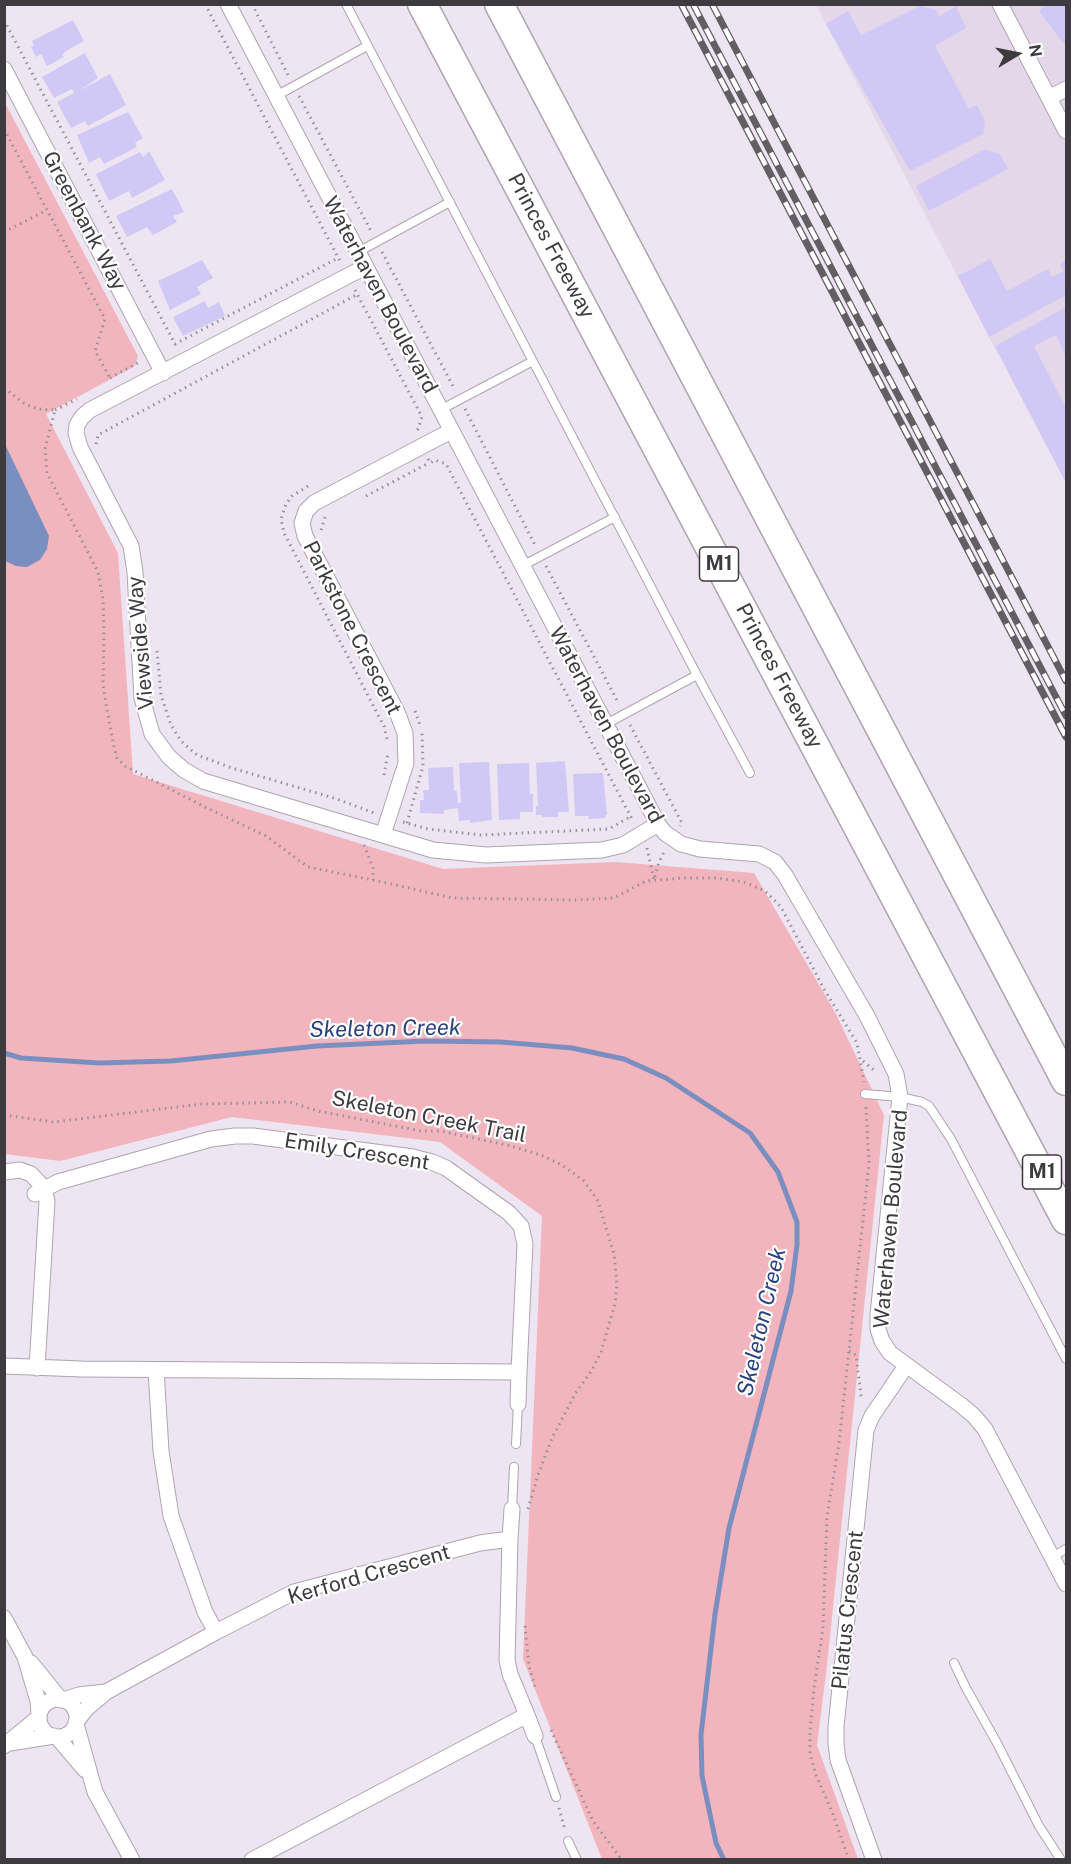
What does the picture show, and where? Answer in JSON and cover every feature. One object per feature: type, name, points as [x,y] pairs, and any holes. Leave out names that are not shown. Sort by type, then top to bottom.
[{"type":"highway","name":"Princes Freeway","points":[[422,4],[1066,1220]]},
{"type":"highway","points":[[499,4],[1066,1081]]},
{"type":"street","name":"Waterhaven Boulevard","points":[[228,4],[658,824],[681,844],[699,849],[759,854],[780,867],[872,1026],[896,1074],[900,1097],[878,1329],[882,1341],[890,1353],[961,1405],[985,1429],[1066,1584]]},
{"type":"street","points":[[1000,4],[1066,131]]},
{"type":"street","name":"Greenbank Way","points":[[4,69],[164,374]]},
{"type":"street","points":[[1050,98],[1066,89]]},
{"type":"street","name":"Viewside Way","points":[[365,267],[164,374],[90,410],[77,425],[75,433],[85,458],[131,546],[135,572],[142,699],[152,734],[169,758],[203,781],[433,850],[486,855],[602,850],[623,845],[658,824]]},
{"type":"street","name":"Parkstone Crescent","points":[[383,835],[406,763],[405,733],[397,712],[305,536],[302,523],[306,511],[314,502],[451,431]]},
{"type":"street","name":"Emily Crescent","points":[[40,1191],[58,1182],[211,1139],[235,1136],[265,1137],[413,1157],[446,1168],[509,1213],[521,1226],[525,1244],[518,1404]]},
{"type":"street","points":[[4,1172],[40,1191],[45,1220],[37,1368]]},
{"type":"street","points":[[4,1366],[156,1370],[519,1372]]},
{"type":"street","name":"Pilatus Crescent","points":[[874,1860],[838,1760],[836,1735],[866,1430],[877,1409],[906,1366]]},
{"type":"street","points":[[156,1370],[161,1451],[171,1516],[204,1612],[216,1632]]},
{"type":"street","points":[[512,1509],[507,1660],[510,1674],[535,1736]]},
{"type":"street","name":"Kerford Crescent","points":[[76,1723],[86,1709],[106,1692],[294,1592],[480,1543],[510,1539]]},
{"type":"street","points":[[4,1618],[25,1656],[62,1700],[74,1708],[95,1792],[132,1860]]},
{"type":"street","points":[[25,1656],[38,1701],[43,1729],[56,1736],[89,1775]]},
{"type":"street","name":"Kerford Crescent","points":[[62,1700],[79,1695],[106,1692]]},
{"type":"street","points":[[7,1745],[39,1716],[42,1708],[48,1702],[62,1700]]},
{"type":"street","points":[[252,1860],[527,1715]]},
{"type":"street","points":[[7,1745],[68,1734],[76,1723]]},
{"type":"lane","points":[[346,4],[750,773]]},
{"type":"lane","points":[[276,96],[368,46]]},
{"type":"lane","points":[[358,252],[450,202]]},
{"type":"lane","points":[[440,410],[533,361]]},
{"type":"lane","points":[[522,566],[615,517]]},
{"type":"lane","points":[[606,724],[697,675]]},
{"type":"lane","points":[[865,1094],[900,1097],[929,1106],[951,1139],[1066,1359]]},
{"type":"lane","name":"Emily Crescent","points":[[516,1444],[518,1404]]},
{"type":"lane","points":[[512,1509],[514,1467]]},
{"type":"lane","points":[[1052,1557],[1066,1549]]},
{"type":"lane","points":[[954,1663],[1039,1826],[1061,1860]]},
{"type":"lane","points":[[535,1736],[556,1797]]},
{"type":"lane","points":[[568,1841],[577,1860]]},
{"type":"path","points":[[205,4],[422,417],[418,429],[413,431],[430,463]]},
{"type":"path","points":[[252,4],[682,823],[659,861],[654,880]]},
{"type":"path","points":[[4,20],[174,344],[338,258]]},
{"type":"path","points":[[4,129],[105,319],[95,351],[110,378]]},
{"type":"path","points":[[4,232],[47,210]]},
{"type":"path","points":[[96,446],[98,435],[358,294]]},
{"type":"path","points":[[4,388],[25,404],[38,409],[55,410],[45,449],[47,473],[98,572],[103,599],[103,684],[114,747],[117,758],[125,765],[208,809],[266,836],[308,867],[330,872],[452,898],[575,900],[614,898],[646,881],[717,878],[744,882],[765,891],[781,907],[824,989],[857,1043],[865,1094],[869,1164],[839,1443],[827,1516],[824,1628],[810,1731],[810,1754],[816,1775],[834,1814],[849,1860]]},
{"type":"path","points":[[356,501],[435,460],[446,464],[630,817],[641,834],[654,880]]},
{"type":"path","points":[[325,517],[321,529],[326,540]]},
{"type":"path","points":[[157,650],[161,695],[171,725]]},
{"type":"path","points":[[407,823],[421,776],[424,756],[422,728],[414,707]]},
{"type":"path","name":"Skeleton Creek Trail","points":[[4,1115],[54,1122],[202,1104],[290,1102],[318,1111],[421,1131],[441,1131],[507,1145],[541,1155],[562,1165],[584,1181],[598,1201],[612,1246],[617,1284],[615,1304],[610,1325],[596,1361],[552,1438],[538,1475],[527,1515]]},
{"type":"path","points":[[849,1351],[856,1355],[861,1395],[877,1409]]},
{"type":"path","points":[[525,1622],[529,1666],[536,1692]]},
{"type":"path","points":[[550,1728],[593,1821],[622,1860]]},
{"type":"path","points":[[556,1797],[568,1841]]},
{"type":"shaded area","points":[[816,5],[1066,5],[1066,483],[989,337]]},
{"type":"shaded area","points":[[4,101],[138,356],[135,366],[46,414],[118,553],[133,774],[443,869],[616,862],[754,873],[836,1014],[884,1115],[817,1745],[858,1859],[602,1859],[523,1659],[542,1216],[440,1142],[232,1117],[60,1161],[5,1154]]},
{"type":"water","points":[[4,442],[49,536],[47,549],[40,560],[27,567],[16,566],[5,561]]},
{"type":"building","points":[[1043,4],[1066,4],[1066,47],[1039,11],[1044,6]]},
{"type":"building","points":[[920,6],[936,10],[939,17],[956,6],[966,28],[935,46],[969,109],[977,105],[985,122],[983,134],[910,171],[826,24],[848,11],[861,35]]},
{"type":"building","points":[[73,20],[84,41],[66,51],[62,55],[64,57],[47,66],[41,54],[36,57],[31,47],[34,45],[32,41]]},
{"type":"building","points":[[85,53],[98,78],[79,91],[110,74],[126,105],[88,126],[85,121],[71,128],[57,102],[74,93],[72,89],[54,98],[42,77]]},
{"type":"building","points":[[128,112],[143,138],[135,143],[137,147],[104,164],[100,157],[89,163],[77,135]]},
{"type":"building","points":[[985,149],[1000,154],[1008,169],[929,211],[916,186]]},
{"type":"building","points":[[149,151],[165,180],[132,198],[129,191],[109,201],[96,174],[140,152],[143,157]]},
{"type":"building","points":[[172,189],[184,212],[173,216],[177,222],[153,235],[147,227],[127,237],[116,216]]},
{"type":"building","points":[[990,259],[1007,291],[1048,269],[1052,277],[1064,271],[1060,264],[1066,260],[1066,295],[989,337],[958,276]]},
{"type":"building","points":[[202,260],[213,278],[197,287],[201,294],[170,310],[158,281]]},
{"type":"building","points":[[205,301],[208,308],[219,302],[225,316],[183,336],[173,317]]},
{"type":"building","points":[[1066,307],[1066,357],[1056,335],[1034,346],[1066,408],[1066,483],[995,346]]},
{"type":"building","points":[[565,761],[569,812],[558,812],[558,817],[536,815],[536,806],[538,806],[536,763]]},
{"type":"building","points":[[489,762],[492,820],[470,823],[470,820],[459,821],[458,808],[444,810],[444,814],[420,813],[420,800],[424,800],[423,790],[429,790],[428,768],[453,767],[454,791],[457,791],[458,803],[461,803],[459,763]]},
{"type":"building","points":[[529,763],[533,812],[520,812],[520,819],[499,820],[497,764]]},
{"type":"building","points":[[603,773],[607,815],[605,818],[588,819],[589,816],[575,816],[573,774]]},
{"type":"waterway","name":"Skeleton Creek","points":[[4,1053],[21,1058],[99,1063],[171,1061],[317,1046],[426,1041],[501,1042],[572,1048],[624,1059],[666,1078],[750,1133],[778,1172],[797,1222],[797,1245],[791,1291],[729,1528],[715,1614],[701,1735],[702,1776],[716,1843],[724,1860]]},
{"type":"railway","points":[[681,4],[1066,737]]},
{"type":"railway","points":[[693,4],[1066,716]]},
{"type":"railway","points":[[712,4],[1066,681]]}]
